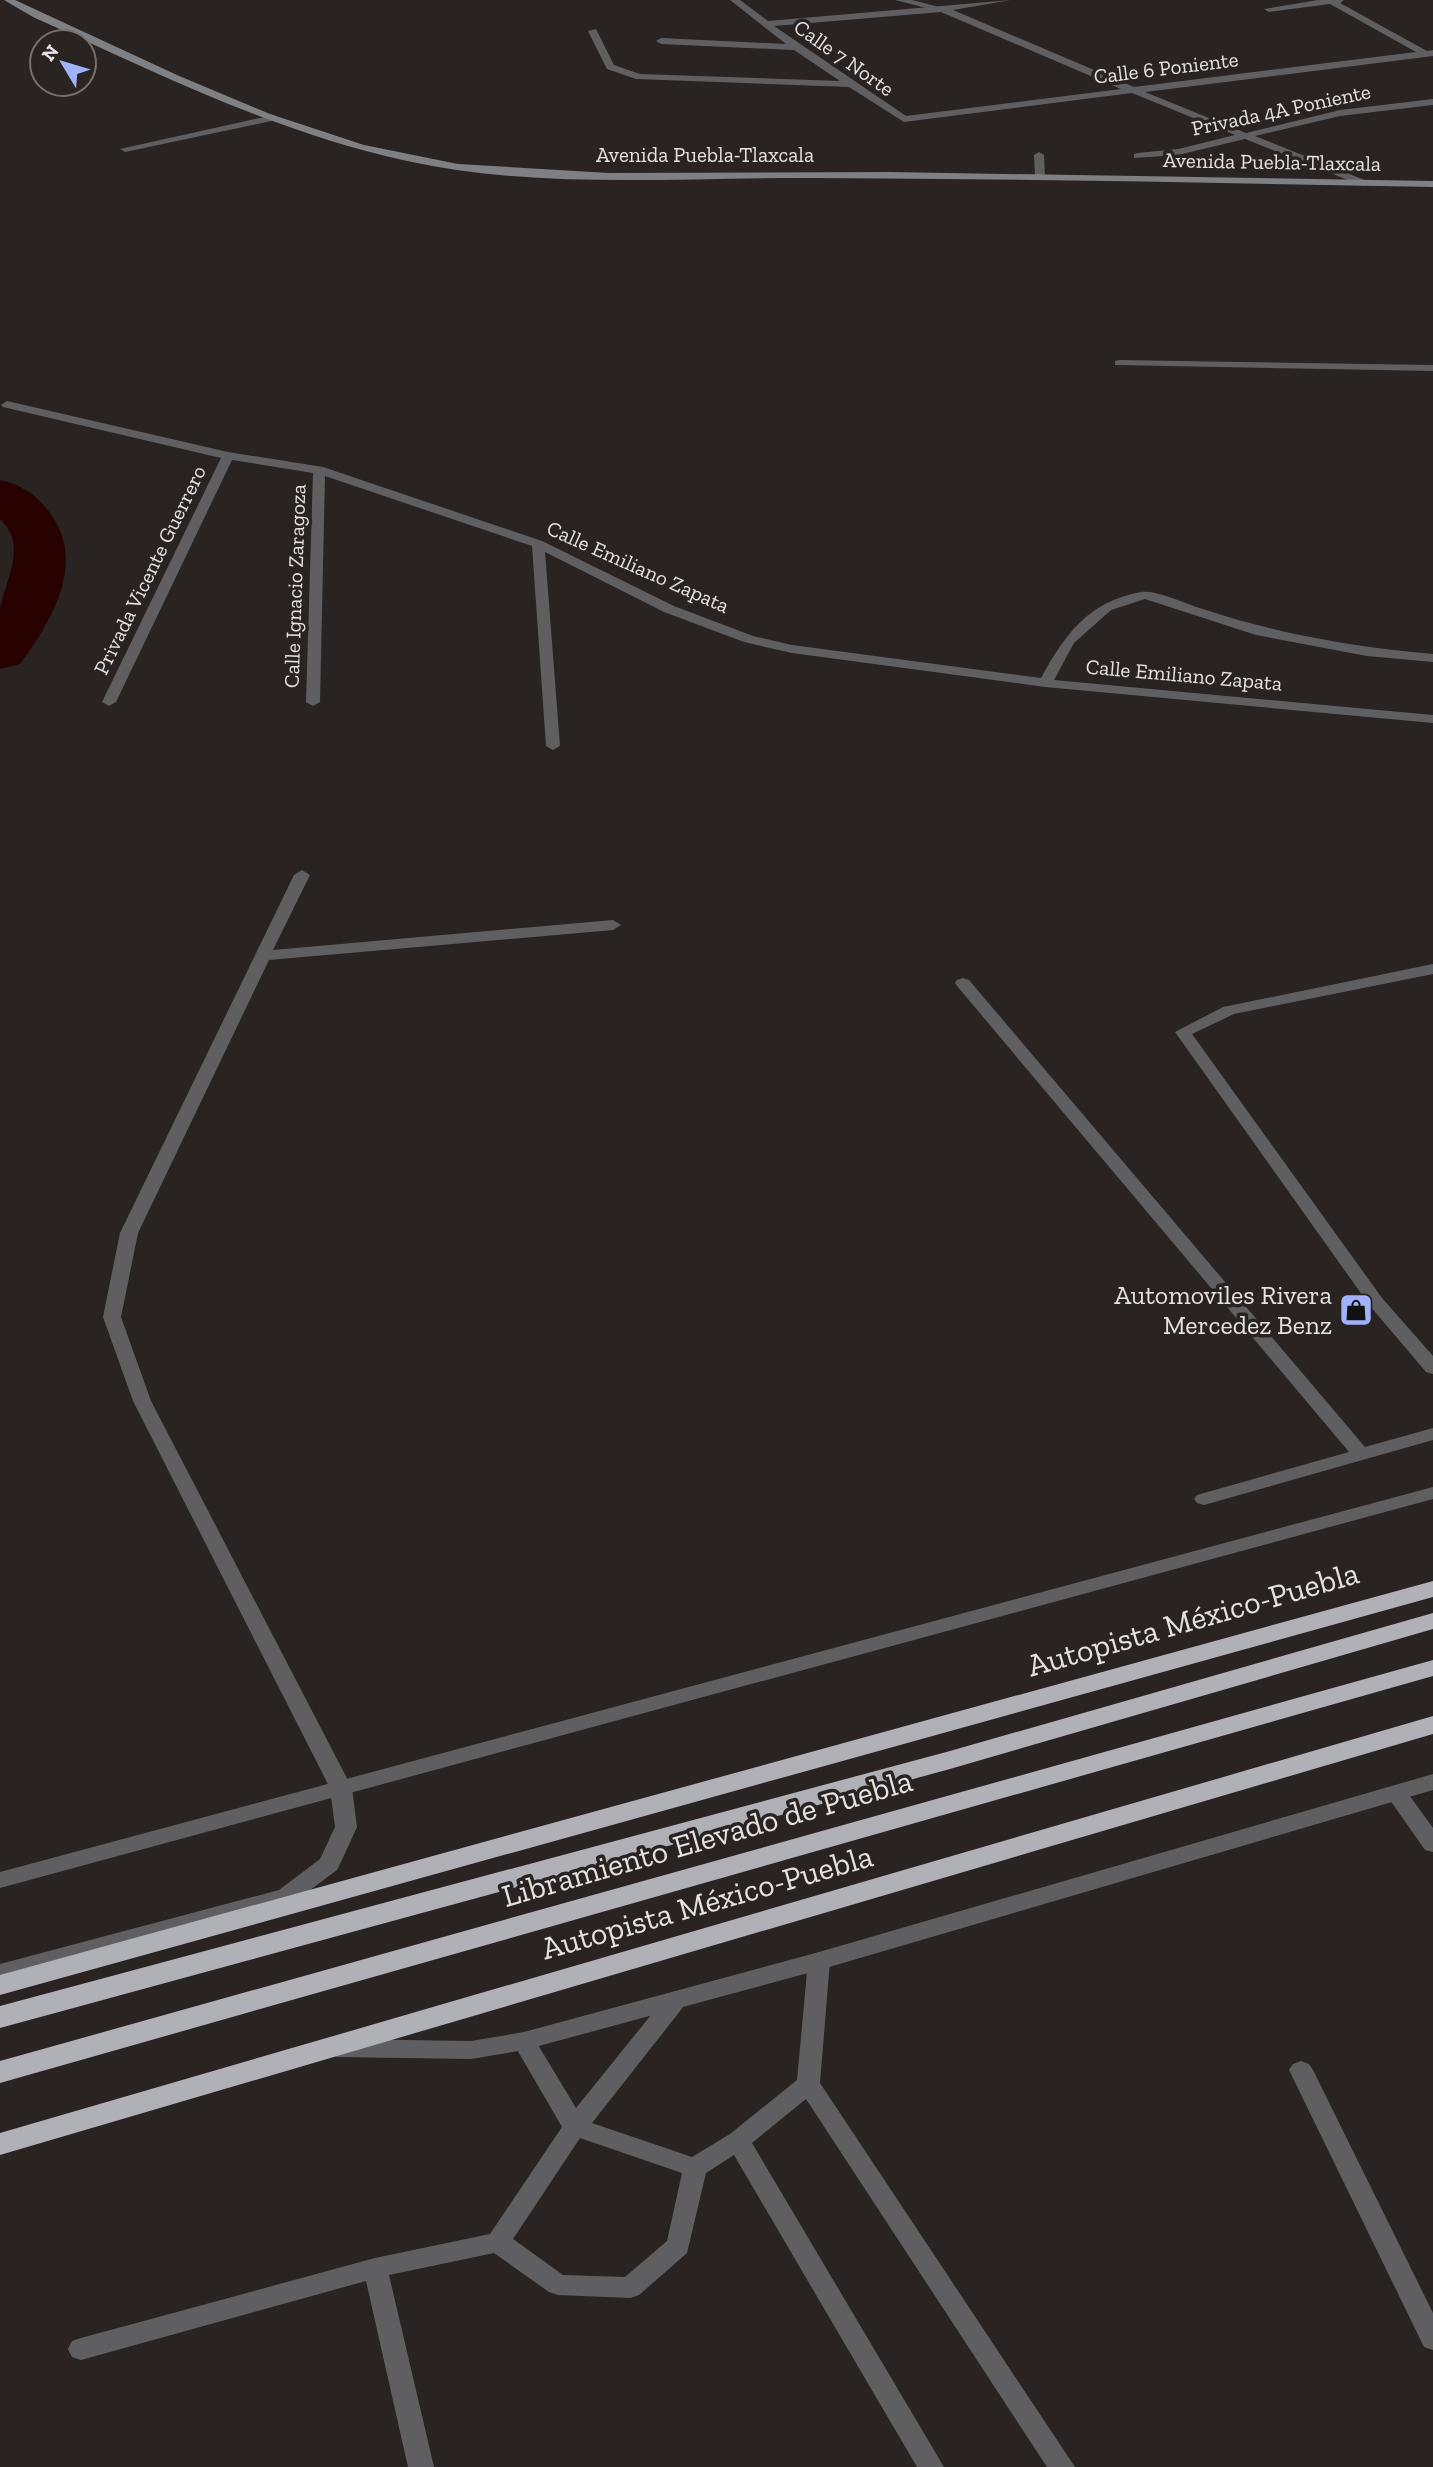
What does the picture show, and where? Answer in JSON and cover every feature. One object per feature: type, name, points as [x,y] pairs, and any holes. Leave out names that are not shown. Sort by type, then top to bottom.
[{"type":"highway","name":"Autopista México-Puebla","points":[[0,1985],[1433,1589]]},
{"type":"highway","name":"Libramiento Elevado de Puebla","points":[[0,2017],[950,1760],[1433,1620]]},
{"type":"highway","name":"Libramiento Elevado de Puebla","points":[[0,2072],[1433,1668]]},
{"type":"highway","name":"Autopista México-Puebla","points":[[0,2144],[1433,1725]]},
{"type":"main road","name":"Avenida Puebla-Tlaxcala","points":[[8,0],[36,15],[273,118],[330,139],[411,159],[519,174],[1040,177],[1433,184]]},
{"type":"street","name":"Calle 7 Norte","points":[[734,0],[796,47],[904,119]]},
{"type":"street","points":[[899,0],[942,9],[1363,183]]},
{"type":"street","points":[[766,24],[942,9],[1007,0]]},
{"type":"street","points":[[1269,9],[1335,1],[1430,54]]},
{"type":"street","points":[[593,31],[610,67],[639,77],[849,84]]},
{"type":"street","points":[[661,41],[796,47]]},
{"type":"street","name":"Calle 6 Poniente","points":[[904,119],[1430,54]]},
{"type":"street","name":"Privada 4A Poniente","points":[[1138,156],[1178,152],[1340,113],[1433,102]]},
{"type":"street","points":[[125,149],[273,118]]},
{"type":"street","points":[[1038,155],[1040,177]]},
{"type":"street","points":[[1119,363],[1433,368]]},
{"type":"street","name":"Calle Emiliano Zapata","points":[[7,405],[228,456],[320,470],[538,544],[669,609],[749,639],[792,649],[1045,682],[1433,719]]},
{"type":"street","name":"Privada Vicente Guerrero","points":[[109,702],[228,456]]},
{"type":"street","name":"Calle Ignacio Zaragoza","points":[[313,702],[320,470]]},
{"type":"street","points":[[538,544],[554,746]]},
{"type":"street","points":[[1045,682],[1068,641],[1106,607],[1144,595],[1256,631],[1367,652],[1433,658]]},
{"type":"street","points":[[0,1973],[286,1896],[329,1864],[346,1828],[341,1788],[142,1401],[112,1317],[129,1233],[302,876]]},
{"type":"street","points":[[263,957],[613,925]]},
{"type":"street","points":[[1433,969],[1229,1010],[1182,1032],[1376,1302],[1433,1368]]},
{"type":"street","points":[[963,983],[1361,1454]]},
{"type":"street","points":[[1204,1499],[1433,1434]]},
{"type":"street","points":[[0,1880],[1433,1493]]},
{"type":"street","points":[[333,2048],[471,2050],[524,2041],[819,1961],[1433,1782]]},
{"type":"street","points":[[1396,1793],[1433,1844]]},
{"type":"street","points":[[819,1961],[808,2084],[1062,2467]]},
{"type":"street","points":[[81,2349],[375,2268],[498,2242],[575,2127],[676,2000]]},
{"type":"street","points":[[524,2041],[575,2127],[695,2168]]},
{"type":"street","points":[[1301,2070],[1433,2339]]},
{"type":"street","points":[[498,2242],[558,2285],[631,2288],[678,2246],[695,2168],[738,2141],[808,2084]]},
{"type":"street","points":[[738,2141],[931,2467]]},
{"type":"street","points":[[375,2268],[421,2467]]},
{"type":"waterway","points":[[0,495],[18,508],[32,525],[40,556],[38,574],[26,609],[0,652]]},
{"type":"place","name":"Automoviles Rivera Mercedez Benz","points":[[1356,1310]]}]
